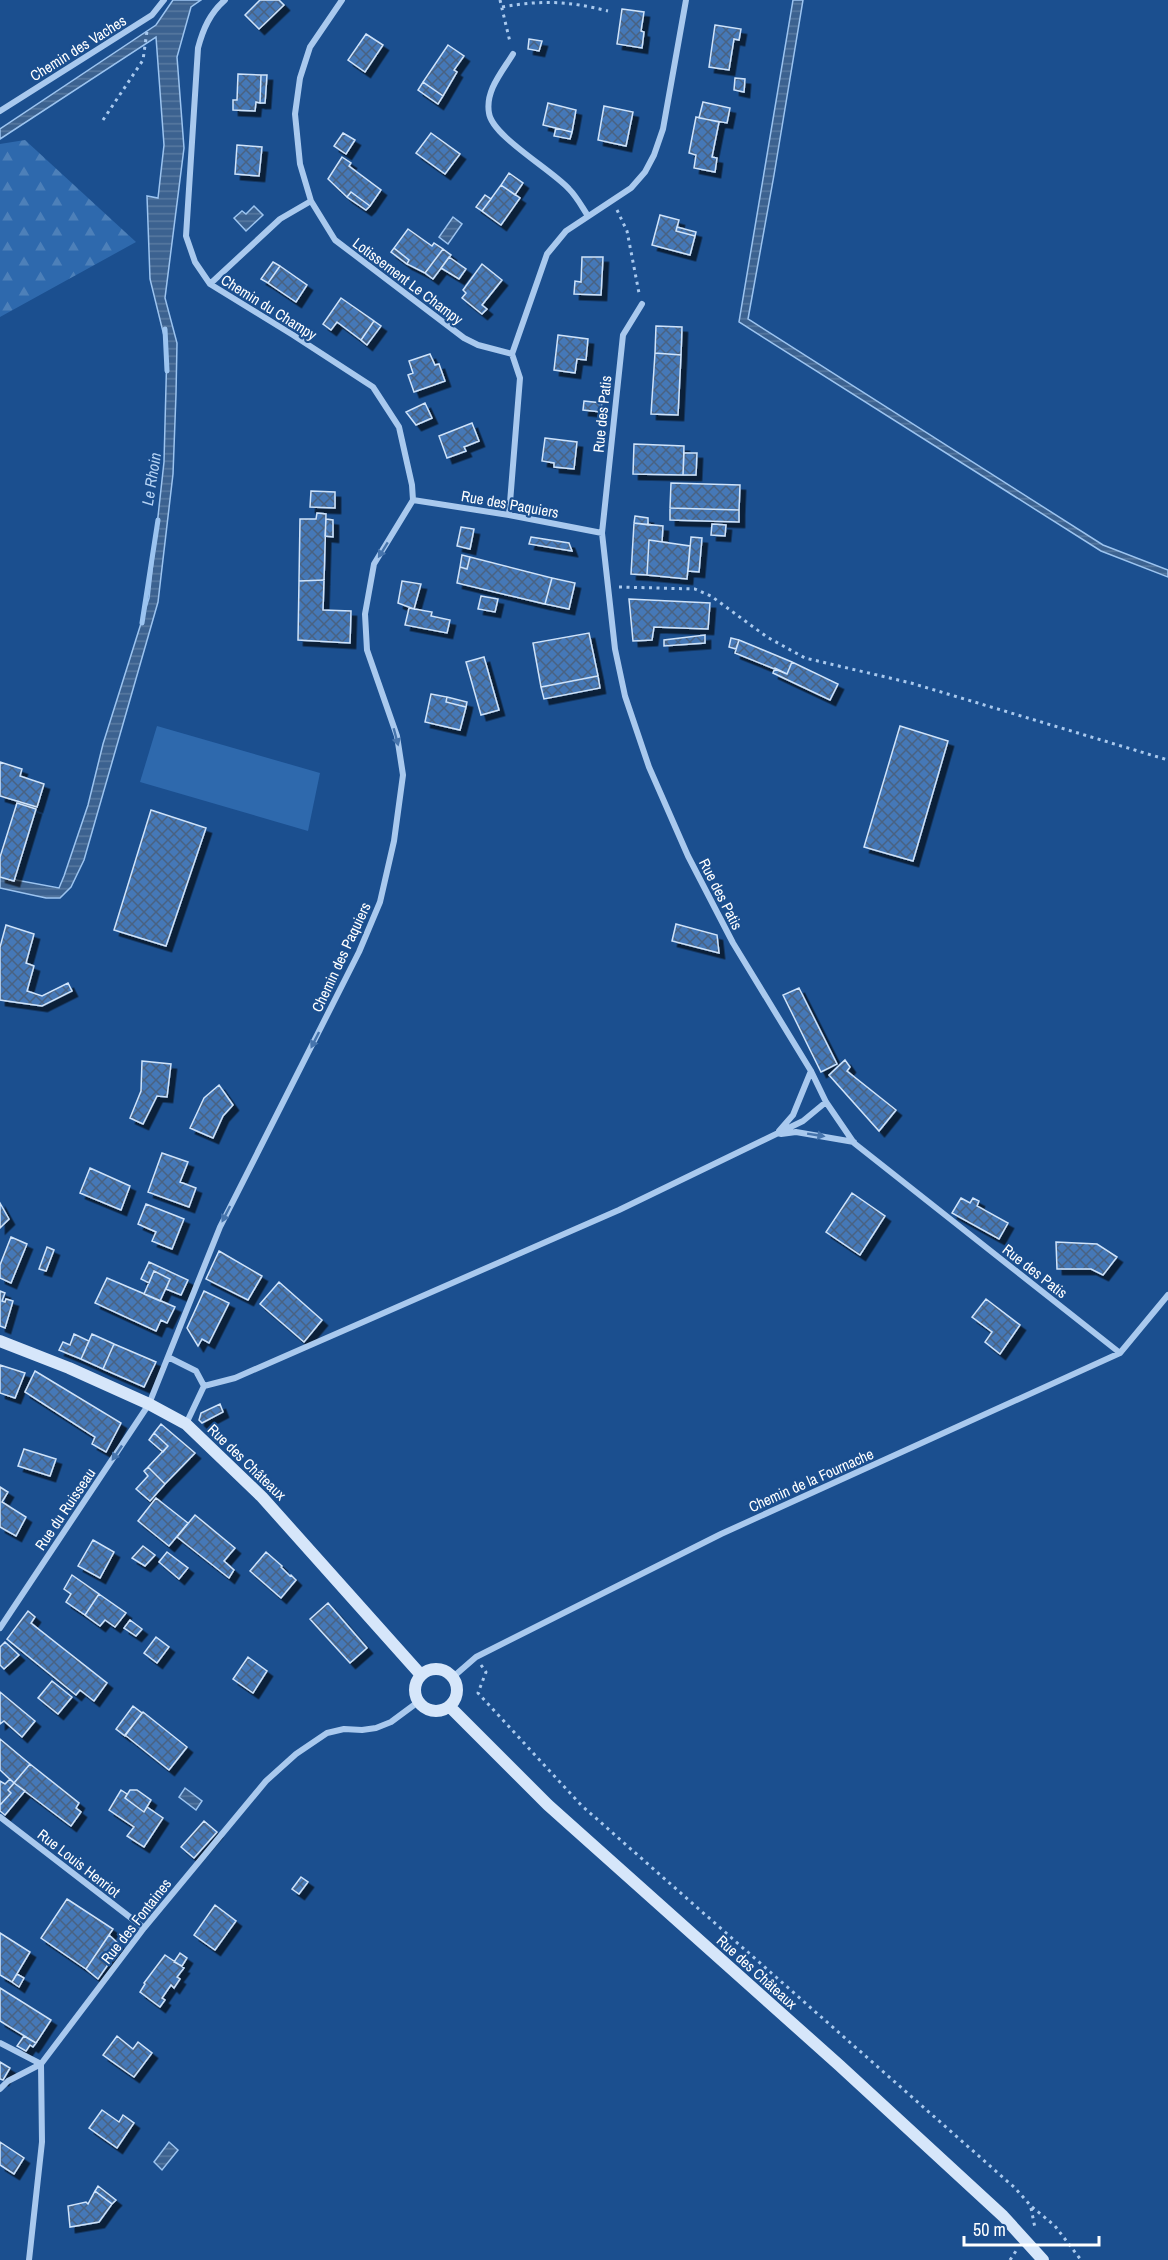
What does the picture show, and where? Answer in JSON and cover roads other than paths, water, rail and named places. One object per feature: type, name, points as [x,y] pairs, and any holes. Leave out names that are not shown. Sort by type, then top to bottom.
[{"type":"street","name":"Chemin des Vaches","points":[[0,111],[152,15],[164,0]]},
{"type":"street","name":"Chemin du Champy","points":[[225,0],[204,28],[198,48],[186,236],[195,262],[210,284],[293,334],[373,387],[399,427],[413,500]]},
{"type":"street","name":"Lotissement Le Champy","points":[[342,0],[310,47],[300,78],[295,114],[300,164],[311,201],[335,240],[464,338],[485,348],[512,354]]},
{"type":"street","points":[[509,515],[520,378],[512,354],[547,254],[566,231],[631,188],[645,172],[654,155],[663,129],[687,0]]},
{"type":"street","points":[[513,54],[492,87],[489,114],[504,137],[568,188],[588,216]]},
{"type":"street","points":[[210,284],[280,219],[311,201]]},
{"type":"street","name":"Rue des Patis","points":[[642,304],[623,335],[602,533],[615,649],[625,696],[649,767],[688,856],[733,943],[811,1071],[826,1102],[854,1143],[1120,1353]]},
{"type":"street","name":"Rue des Paquiers","points":[[413,500],[602,533]]},
{"type":"street","name":"Chemin des Paquiers","points":[[149,1404],[220,1227],[359,952],[380,902],[394,841],[403,775],[397,736],[367,650],[365,614],[374,564],[413,500]]},
{"type":"street","points":[[777,1134],[793,1115],[811,1071]]},
{"type":"street","points":[[204,1386],[235,1378],[619,1210],[802,1121],[826,1102]]},
{"type":"street","points":[[777,1134],[796,1132],[854,1143]]},
{"type":"street","name":"Chemin de la Fournache","points":[[453,1677],[476,1657],[720,1534],[1120,1353],[1168,1295]]},
{"type":"street","name":"Rue des Châteaux","points":[[0,1341],[69,1368],[149,1404],[186,1424],[262,1497],[421,1676]]},
{"type":"street","points":[[168,1357],[195,1371],[204,1386]]},
{"type":"street","points":[[186,1424],[204,1386]]},
{"type":"street","name":"Rue du Ruisseau","points":[[0,1628],[149,1404]]},
{"type":"street","points":[[434,1669],[453,1677],[457,1689],[454,1702],[450,1707],[437,1712],[430,1711],[418,1702],[415,1688],[421,1676],[434,1669]]},
{"type":"street","name":"Rue des Fontaines","points":[[41,2064],[144,1928],[266,1781],[296,1754],[327,1733],[344,1729],[376,1728],[391,1722],[418,1702]]},
{"type":"street","name":"Rue des Châteaux","points":[[450,1707],[548,1805],[848,2073],[1003,2216],[1043,2260]]},
{"type":"street","name":"Rue Louis Henriot","points":[[0,1816],[144,1928]]},
{"type":"street","points":[[0,2043],[41,2064]]},
{"type":"street","points":[[0,2089],[8,2081],[41,2064]]},
{"type":"street","points":[[29,2260],[42,2142],[41,2064]]},
{"type":"waterway","name":"Le Rhoin","points":[[165,329],[167,371]]},
{"type":"waterway","name":"Le Rhoin","points":[[142,623],[158,520]]}]
